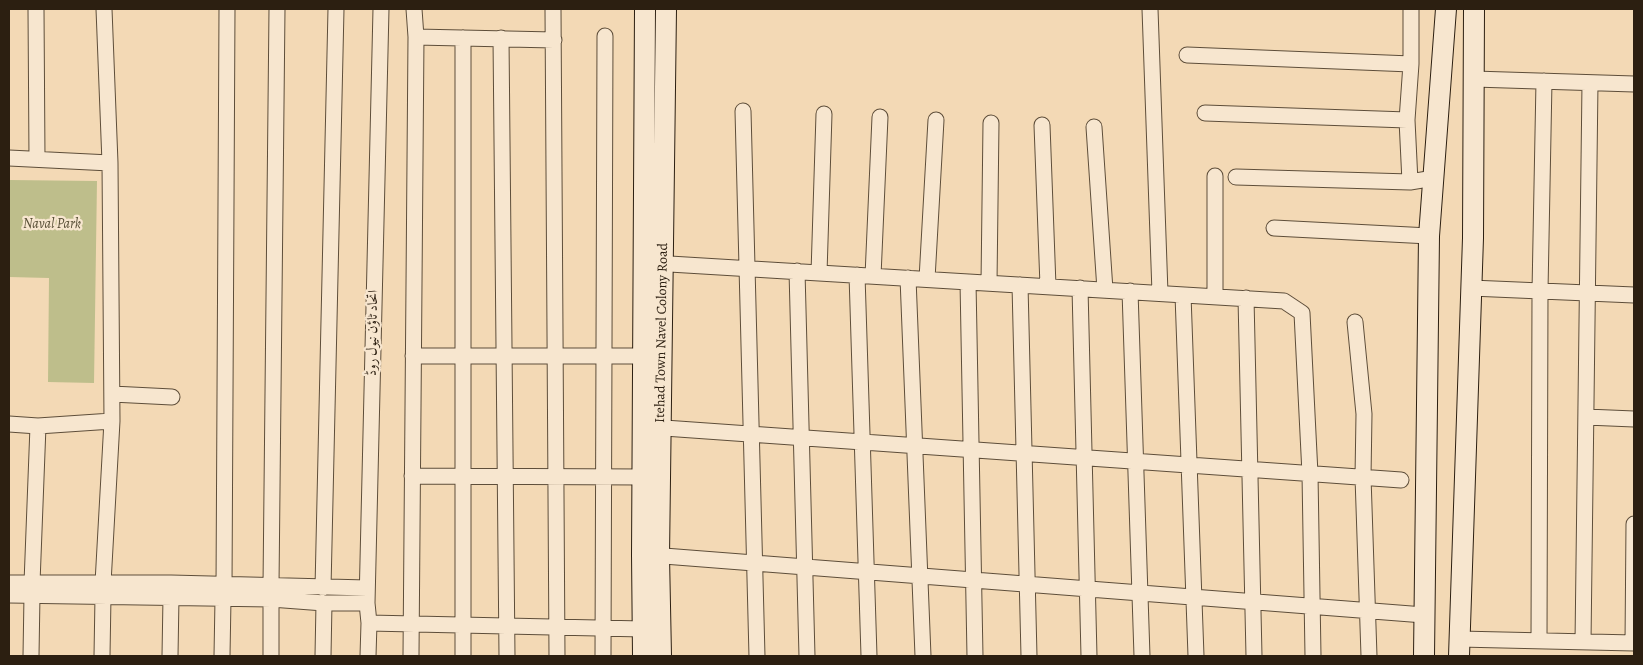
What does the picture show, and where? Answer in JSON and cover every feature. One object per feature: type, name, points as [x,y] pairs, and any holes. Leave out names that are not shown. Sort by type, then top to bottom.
[{"type":"street","points":[[36,9],[37,159]]},
{"type":"street","points":[[102,656],[103,590],[112,421],[110,163],[104,9]]},
{"type":"street","points":[[222,656],[224,592],[227,9]]},
{"type":"street","points":[[271,656],[277,9]]},
{"type":"street","points":[[323,656],[336,9]]},
{"type":"street","name":"اتحاد ٹاؤن نیول روڈ","points":[[368,656],[369,623],[367,596],[381,9]]},
{"type":"street","points":[[411,656],[416,36],[414,9]]},
{"type":"street","points":[[553,9],[557,656]]},
{"type":"street","name":"Itehad Town Navel Colony Road","points":[[644,656],[644,629],[650,555],[653,263],[645,9]]},
{"type":"street","name":"Itehad Town Navel Colony Road","points":[[661,656],[643,478],[652,427],[644,356],[653,263],[666,9]]},
{"type":"street","points":[[1150,9],[1160,293]]},
{"type":"street","points":[[1410,182],[1407,120],[1411,64],[1411,9]]},
{"type":"street","points":[[1424,656],[1429,236],[1446,9]]},
{"type":"street","points":[[1474,9],[1471,288],[1459,648],[1538,641],[1634,643],[1634,524]]},
{"type":"street","points":[[416,36],[554,40]]},
{"type":"street","points":[[603,656],[605,36]]},
{"type":"street","points":[[463,38],[463,656]]},
{"type":"street","points":[[500,38],[507,656]]},
{"type":"street","points":[[1187,55],[1411,64]]},
{"type":"street","points":[[1474,79],[1634,84]]},
{"type":"street","points":[[1538,641],[1540,291],[1544,81]]},
{"type":"street","points":[[1583,642],[1590,83]]},
{"type":"street","points":[[743,111],[757,656]]},
{"type":"street","points":[[1205,113],[1407,120]]},
{"type":"street","points":[[819,273],[824,114]]},
{"type":"street","points":[[873,276],[880,117]]},
{"type":"street","points":[[928,279],[936,120]]},
{"type":"street","points":[[989,283],[990,123]]},
{"type":"street","points":[[1042,125],[1048,286]]},
{"type":"street","points":[[1094,127],[1104,290]]},
{"type":"street","points":[[9,158],[110,163]]},
{"type":"street","points":[[1215,176],[1215,296]]},
{"type":"street","points":[[1236,177],[1410,182],[1434,178]]},
{"type":"street","points":[[1274,228],[1429,236]]},
{"type":"street","points":[[653,263],[1284,301],[1302,313],[1310,474],[1313,656]]},
{"type":"street","points":[[797,271],[807,656]]},
{"type":"street","points":[[856,275],[869,656]]},
{"type":"street","points":[[908,278],[924,656]]},
{"type":"street","points":[[968,282],[975,656]]},
{"type":"street","points":[[1020,285],[1029,656]]},
{"type":"street","points":[[1080,288],[1089,656]]},
{"type":"street","points":[[1471,288],[1634,295]]},
{"type":"street","points":[[1130,291],[1142,656]]},
{"type":"street","points":[[1184,295],[1196,656]]},
{"type":"street","points":[[1246,298],[1254,656]]},
{"type":"street","points":[[1355,322],[1364,414],[1363,477],[1370,656]]},
{"type":"street","points":[[413,356],[644,356]]},
{"type":"street","points":[[112,394],[172,397]]},
{"type":"street","points":[[1586,418],[1634,419]]},
{"type":"street","points":[[9,424],[38,426],[112,421]]},
{"type":"street","points":[[31,656],[38,426]]},
{"type":"street","points":[[652,427],[1401,480]]},
{"type":"street","points":[[412,476],[643,478]]},
{"type":"street","points":[[650,555],[1424,615]]},
{"type":"street","points":[[9,583],[32,589],[367,596]]},
{"type":"street","points":[[9,595],[32,589]]},
{"type":"street","points":[[103,590],[171,597],[224,592]]},
{"type":"street","points":[[170,656],[171,597]]},
{"type":"street","points":[[369,623],[644,629]]},
{"type":"green space","name":"Naval Park","points":[[9,180],[97,181],[94,383],[48,382],[49,278],[9,277]]}]
